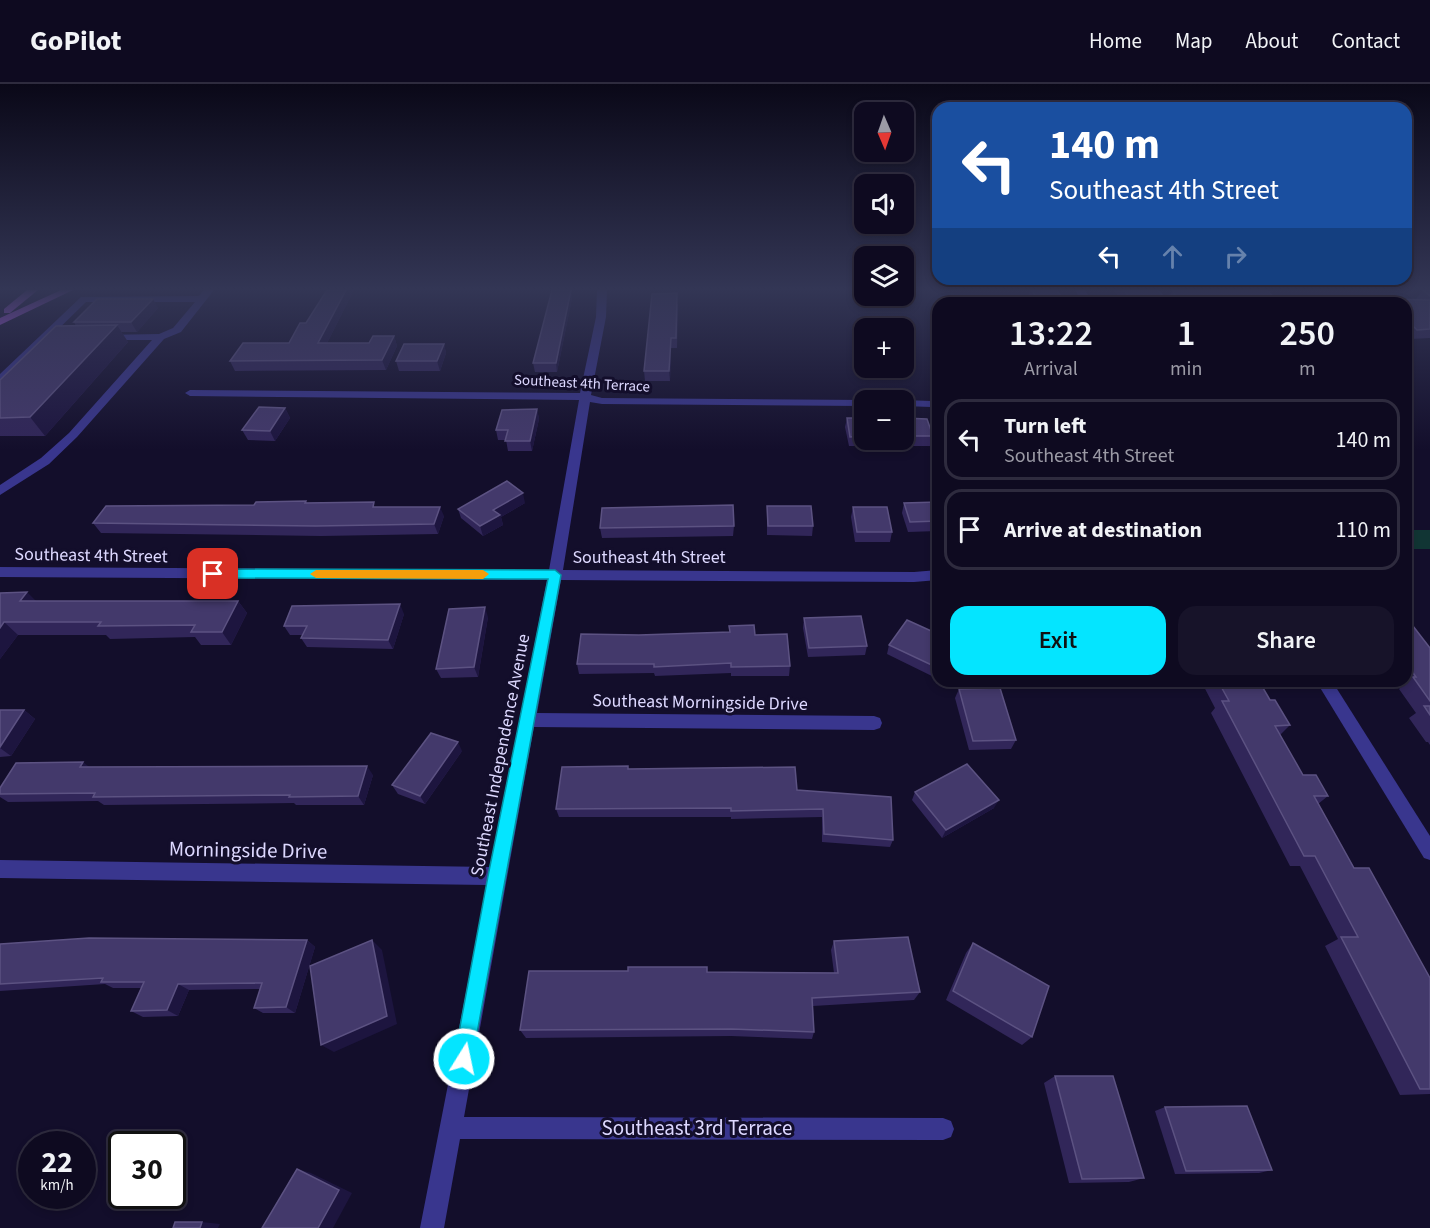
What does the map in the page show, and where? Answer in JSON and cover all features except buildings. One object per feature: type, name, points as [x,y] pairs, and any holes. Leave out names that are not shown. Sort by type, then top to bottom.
[{"type":"street","points":[[0,380],[38,343]]},
{"type":"street","points":[[3,487],[45,461],[73,435],[155,343]]},
{"type":"street","name":"Southeast Independence Avenue","points":[[432,1228],[496,876],[555,575],[596,343]]},
{"type":"street","name":"Southeast 4th Terrace","points":[[190,393],[585,396],[602,401],[854,403]]},
{"type":"street","points":[[914,404],[931,404]]},
{"type":"street","name":"Southeast 4th Street","points":[[0,572],[932,576]]},
{"type":"street","points":[[1327,687],[1430,852]]},
{"type":"street","name":"Southeast Morningside Drive","points":[[526,720],[874,723]]},
{"type":"street","name":"Morningside Drive","points":[[0,869],[496,876]]},
{"type":"street","name":"Southeast 3rd Terrace","points":[[451,1128],[943,1129]]},
{"type":"green space","points":[[1412,530],[1430,530],[1430,549],[1412,549]]},
{"type":"slow traffic","points":[[316,574],[483,574]]},
{"type":"route","points":[[213,574],[555,575],[496,876],[464,1059]]}]
